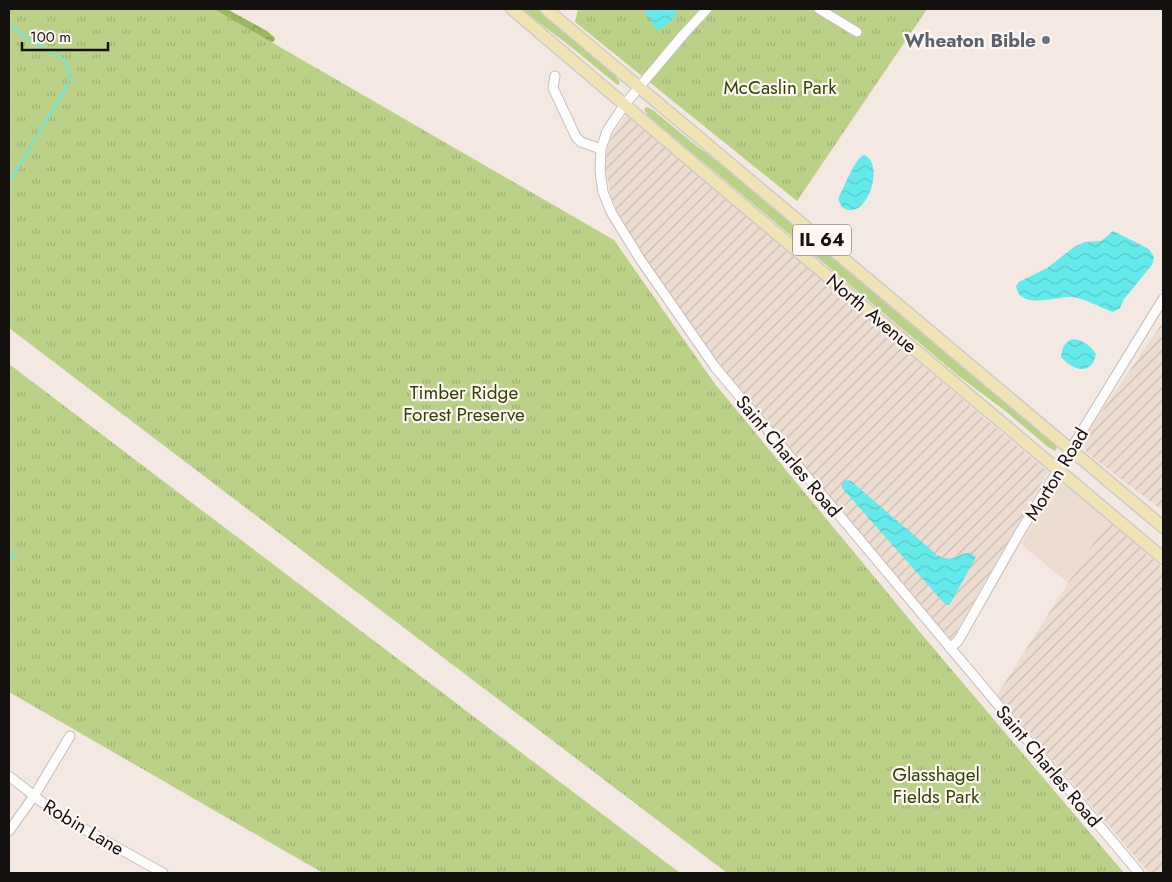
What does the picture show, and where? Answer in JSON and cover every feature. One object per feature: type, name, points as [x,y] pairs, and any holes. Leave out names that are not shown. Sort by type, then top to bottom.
[{"type":"main road","name":"North Avenue","points":[[512,9],[1163,558]]},
{"type":"main road","name":"North Avenue","points":[[546,9],[1163,527]]},
{"type":"street","name":"Saint Charles Road","points":[[707,9],[639,87],[611,125],[600,149],[601,179],[611,212],[640,259],[700,346],[753,414],[1139,873]]},
{"type":"street","points":[[819,9],[857,32]]},
{"type":"street","points":[[554,76],[552,88],[576,137],[581,142],[600,149]]},
{"type":"street","name":"Morton Road","points":[[950,648],[958,641],[1020,532],[1163,299]]},
{"type":"street","points":[[9,831],[34,796],[70,736]]},
{"type":"street","name":"Robin Lane","points":[[9,776],[64,818],[164,873]]},
{"type":"shaded area","points":[[627,114],[1048,472],[951,641],[708,351],[627,233],[611,197],[605,166],[608,146],[613,134]]},
{"type":"shaded area","points":[[1163,322],[1163,511],[1087,453],[1082,440]]},
{"type":"shaded area","points":[[1060,479],[1108,520],[1068,583],[1021,544]]},
{"type":"shaded area","points":[[1108,520],[1163,568],[1163,873],[1149,873],[997,695]]},
{"type":"green space","name":"Timber Ridge Forest Preserve","points":[[9,9],[214,9],[614,240],[715,384],[924,637],[1124,873],[727,873],[9,328]]},
{"type":"green space","points":[[195,9],[227,9],[267,31],[275,38],[274,42],[260,41]]},
{"type":"green space","points":[[521,9],[538,9],[612,71],[620,82],[618,85],[570,46]]},
{"type":"green space","name":"McCaslin Park","points":[[578,9],[927,9],[797,201],[575,22]]},
{"type":"green space","points":[[647,107],[736,175],[1053,441],[1057,448],[1055,451],[960,377],[648,116],[644,109]]},
{"type":"green space","points":[[9,364],[680,873],[323,873],[9,692]]},
{"type":"water","points":[[643,9],[677,9],[673,18],[660,30],[655,28]]},
{"type":"water","points":[[864,155],[870,159],[873,167],[872,186],[863,204],[856,209],[847,210],[842,207],[838,199],[853,168]]},
{"type":"water","points":[[1113,231],[1149,249],[1154,257],[1152,265],[1124,299],[1120,308],[1113,312],[1072,297],[1031,300],[1019,294],[1016,286],[1019,282],[1047,268],[1074,247],[1085,242],[1101,241]]},
{"type":"water","points":[[1072,339],[1086,344],[1096,354],[1091,366],[1082,369],[1076,368],[1061,357],[1064,346]]},
{"type":"water","points":[[845,480],[851,481],[937,555],[943,558],[953,558],[969,553],[976,557],[950,604],[948,605],[943,602],[842,488],[842,483]]},
{"type":"waterway","points":[[9,25],[33,42],[65,60],[70,77],[67,86],[9,182]]},
{"type":"waterway","points":[[9,559],[16,552]]},
{"type":"place","name":"Wheaton Bible","points":[[1046,40]]},
{"type":"park label","name":"Glasshagel Fields Park","points":[[936,785]]}]
